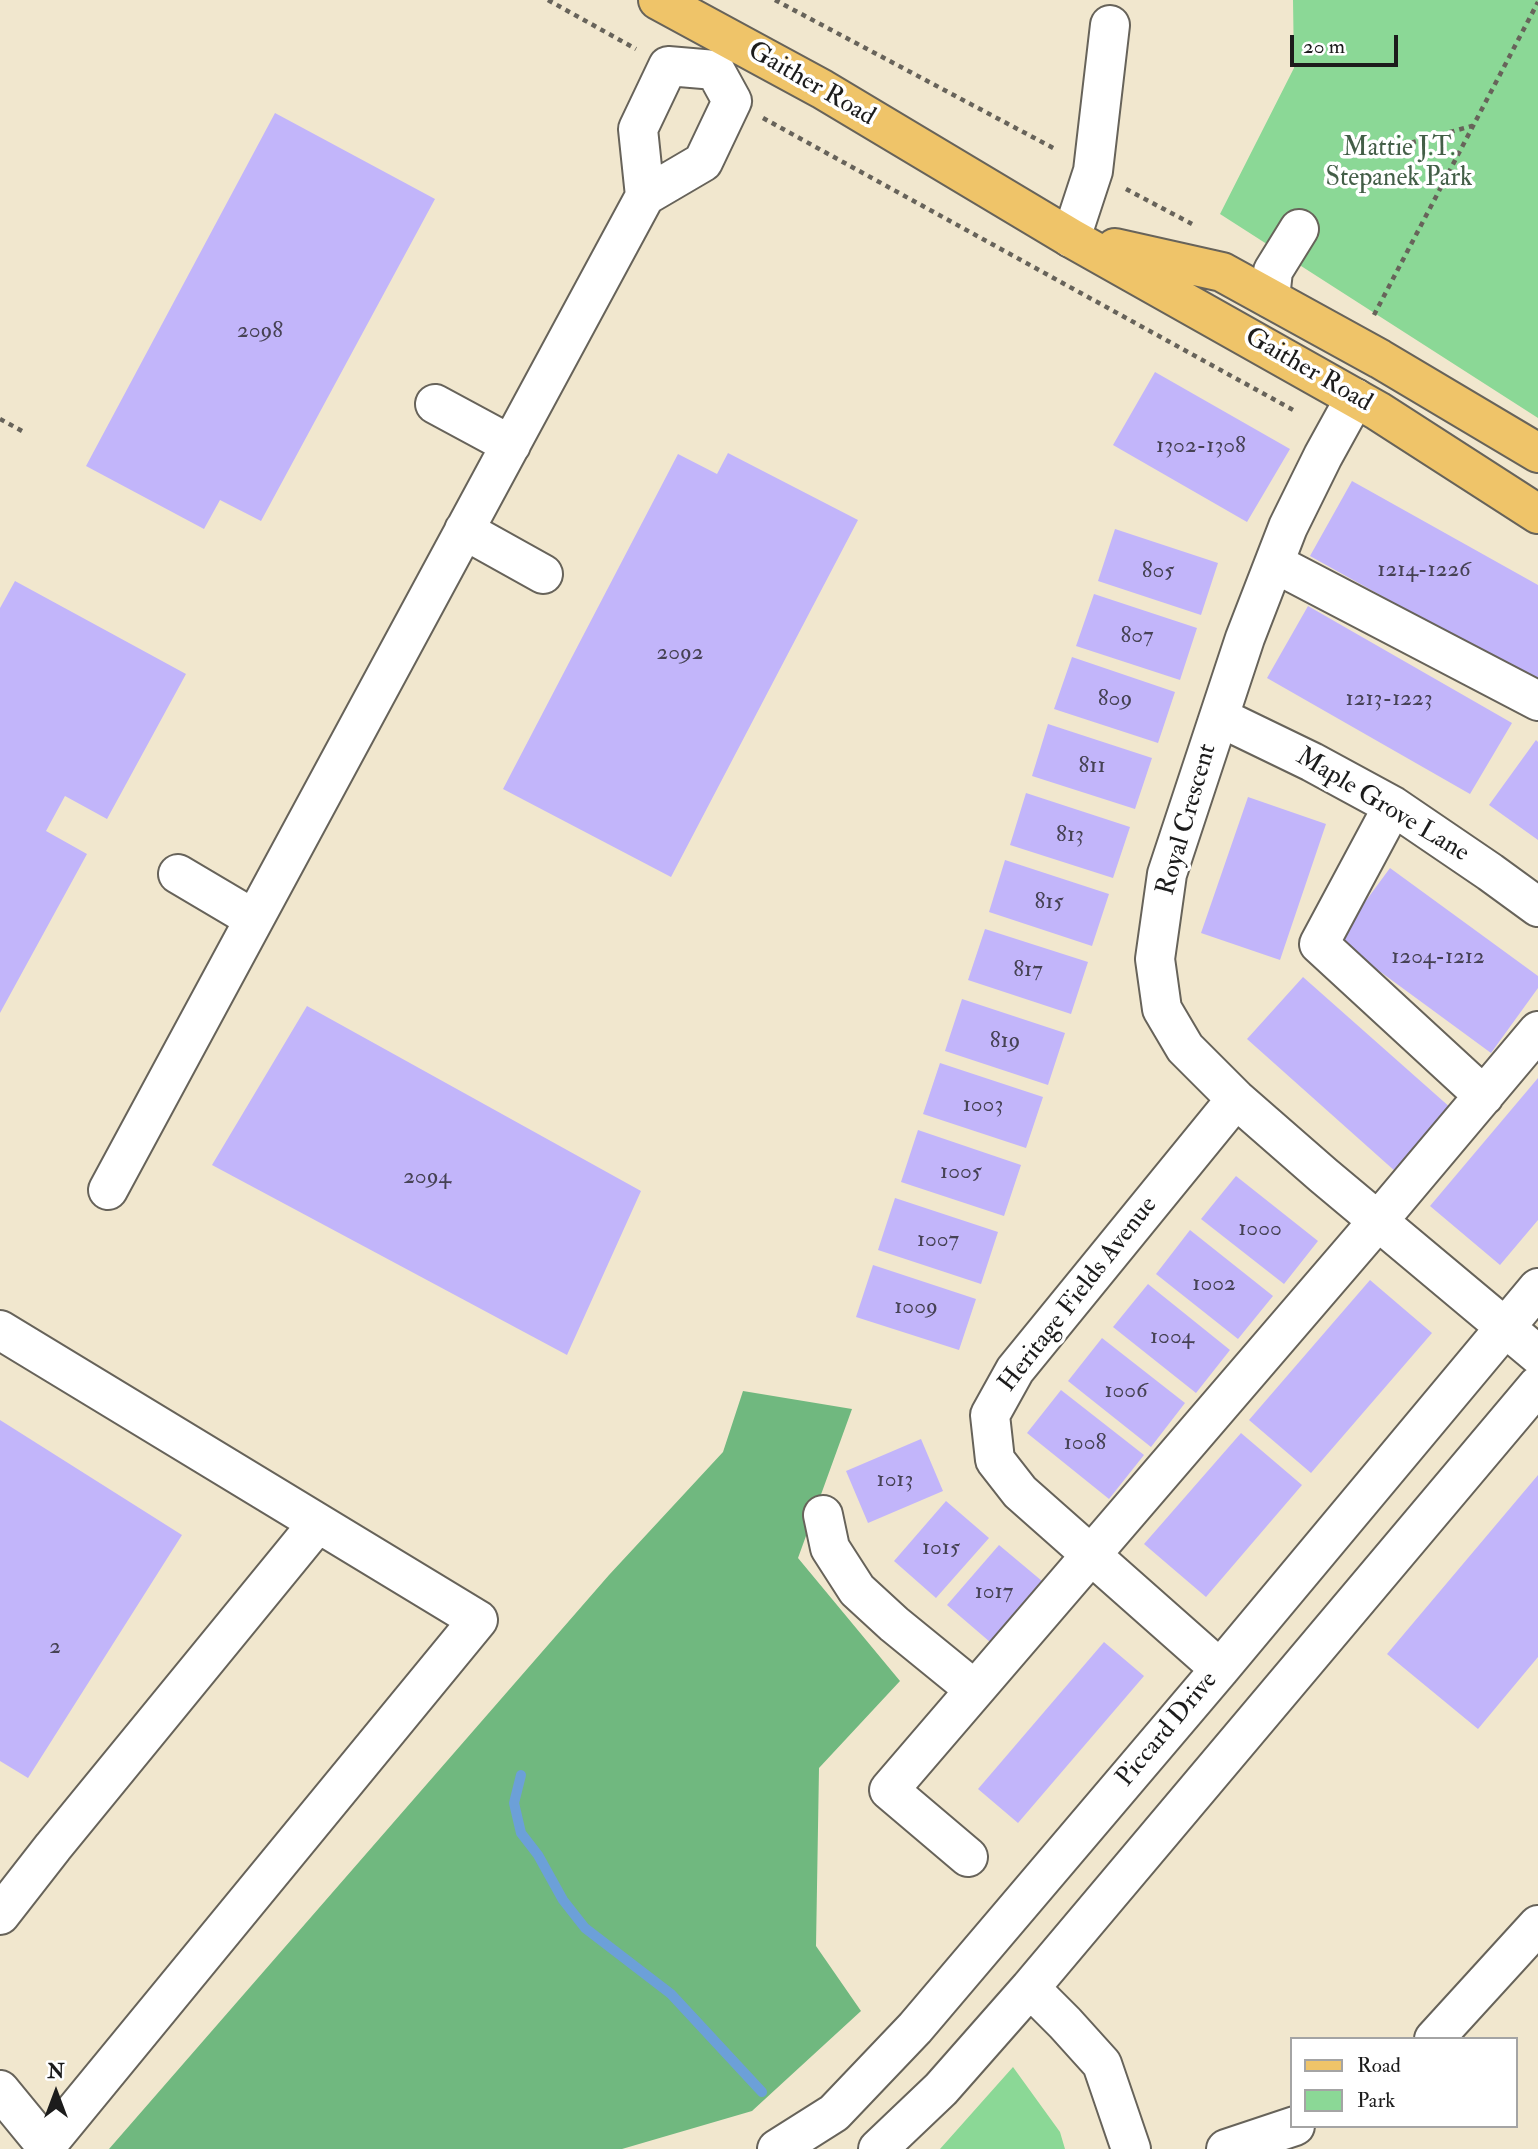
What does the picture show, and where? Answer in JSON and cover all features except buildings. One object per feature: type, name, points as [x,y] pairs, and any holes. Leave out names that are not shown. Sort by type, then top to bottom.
[{"type":"main road","name":"Gaither Road","points":[[658,0],[726,70],[822,89],[1071,238],[1355,398],[1538,514]]},
{"type":"main road","name":"Gaither Road","points":[[1071,238],[1222,272],[1380,359],[1538,453]]},
{"type":"street","points":[[1071,238],[1093,171],[1110,25]]},
{"type":"street","points":[[108,1190],[645,196],[703,162],[726,70],[668,66],[638,129],[645,196]]},
{"type":"street","points":[[1270,298],[1273,271],[1299,229]]},
{"type":"street","name":"Royal Crescent","points":[[1355,398],[1288,527],[1245,638],[1167,874],[1155,958],[1162,1009],[1185,1048],[1236,1099],[1538,1355]]},
{"type":"street","points":[[435,404],[511,445]]},
{"type":"street","points":[[464,530],[543,573]]},
{"type":"street","points":[[1274,563],[1538,701]]},
{"type":"street","name":"Maple Grove Lane","points":[[1219,717],[1312,762],[1393,806],[1538,907]]},
{"type":"street","points":[[1393,806],[1319,944],[1483,1096]]},
{"type":"street","points":[[178,874],[254,919]]},
{"type":"street","points":[[968,1857],[889,1790],[1092,1556],[1538,1031]]},
{"type":"street","name":"Heritage Fields Avenue","points":[[1220,1669],[1020,1492],[995,1460],[990,1415],[1015,1370],[1236,1099]]},
{"type":"street","name":"Piccard Drive","points":[[777,2149],[834,2113],[915,2028],[1220,1669],[1538,1288]]},
{"type":"street","points":[[0,1329],[478,1620],[46,2146],[0,2090]]},
{"type":"street","points":[[878,2149],[941,2089],[1030,1988],[1538,1385]]},
{"type":"street","points":[[823,1515],[830,1548],[857,1590],[975,1690]]},
{"type":"street","points":[[0,1915],[318,1523]]},
{"type":"street","points":[[1436,2037],[1538,1924]]},
{"type":"street","points":[[1030,1988],[1102,2064],[1131,2149]]},
{"type":"street","points":[[1226,2149],[1290,2128]]},
{"type":"path","points":[[548,0],[668,66]]},
{"type":"path","points":[[775,0],[1199,228]]},
{"type":"path","points":[[1370,322],[1538,2]]},
{"type":"path","points":[[726,70],[1113,311]]},
{"type":"path","points":[[1344,135],[1363,144],[1392,148],[1473,126]]},
{"type":"path","points":[[0,419],[24,432]]},
{"type":"green space","name":"Mattie J.T. Stepanek Park","points":[[1293,0],[1538,0],[1538,418],[1220,214],[1294,68]]},
{"type":"green space","points":[[743,1391],[852,1409],[798,1558],[900,1681],[819,1768],[816,1946],[861,2011],[752,2111],[622,2149],[109,2149],[609,1575],[723,1452]]},
{"type":"green space","points":[[1013,2067],[1060,2132],[1065,2149],[940,2149]]},
{"type":"waterway","points":[[521,1775],[514,1803],[521,1833],[538,1855],[563,1900],[585,1928],[671,1994],[762,2092]]}]
